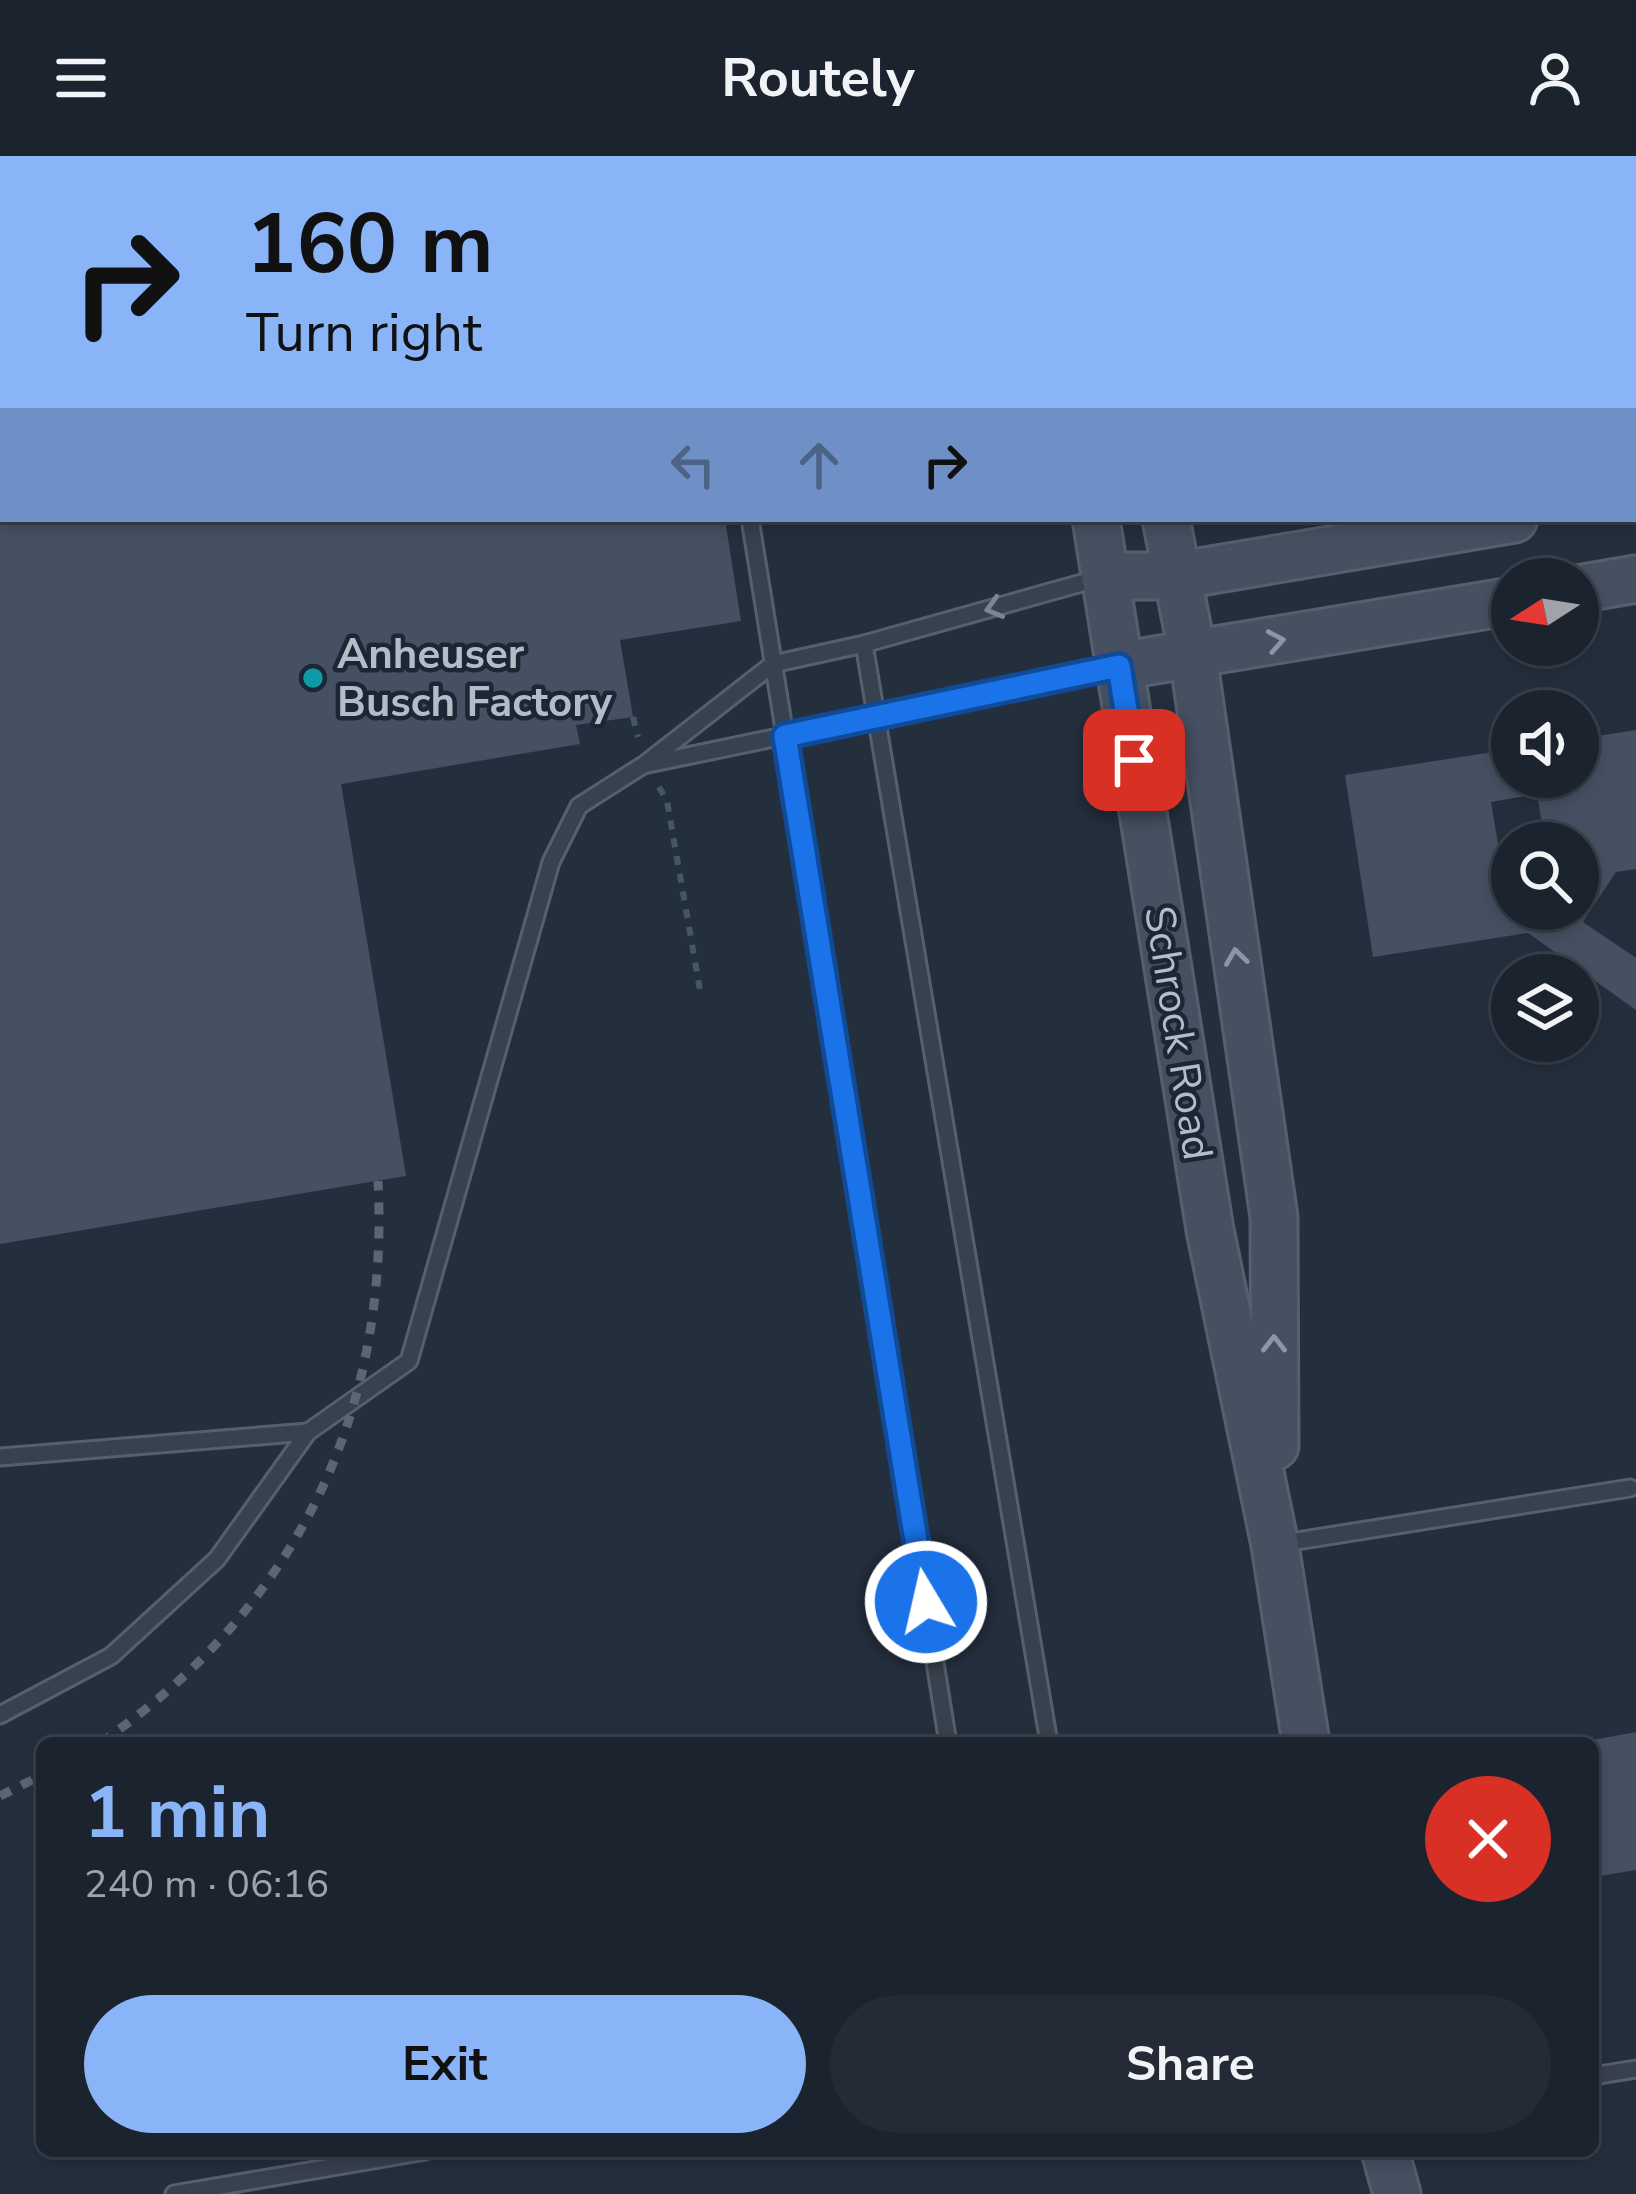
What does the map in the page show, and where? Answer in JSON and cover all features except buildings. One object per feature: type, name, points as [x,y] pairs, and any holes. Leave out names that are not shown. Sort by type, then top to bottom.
[{"type":"main road","name":"Schrock Road","points":[[1097,522],[1210,1230],[1275,1545],[1305,1737]]},
{"type":"main road","name":"Schrock Road","points":[[1167,522],[1193,656],[1274,1217],[1275,1545]]},
{"type":"main road","points":[[1107,576],[1176,576],[1496,522]]},
{"type":"main road","points":[[1599,586],[1636,580]]},
{"type":"main road","points":[[1119,666],[1491,605]]},
{"type":"main road","points":[[1387,2157],[1397,2194]]},
{"type":"lane","points":[[750,522],[947,1737]]},
{"type":"lane","points":[[0,1715],[111,1656],[217,1559],[308,1432],[409,1361],[551,862],[579,806],[645,764],[773,664],[864,644],[1107,576]]},
{"type":"lane","points":[[864,644],[1048,1737]]},
{"type":"lane","points":[[645,764],[1119,666]]},
{"type":"lane","points":[[0,1456],[308,1432]]},
{"type":"lane","points":[[1275,1545],[1630,1488]]},
{"type":"lane","points":[[1599,2075],[1636,2068]]},
{"type":"lane","points":[[174,2194],[391,2157]]},
{"type":"path","points":[[633,717],[645,764],[668,801],[700,990]]},
{"type":"railway","points":[[108,1737],[168,1690],[227,1632],[276,1569],[316,1500],[346,1427],[367,1349],[377,1267],[378,1181]]},
{"type":"railway","points":[[0,1796],[36,1778]]},
{"type":"place","name":"Anheuser Busch Factory","points":[[313,678]]},
{"type":"route","points":[[926,1602],[785,736],[1119,666],[1134,760]]}]
